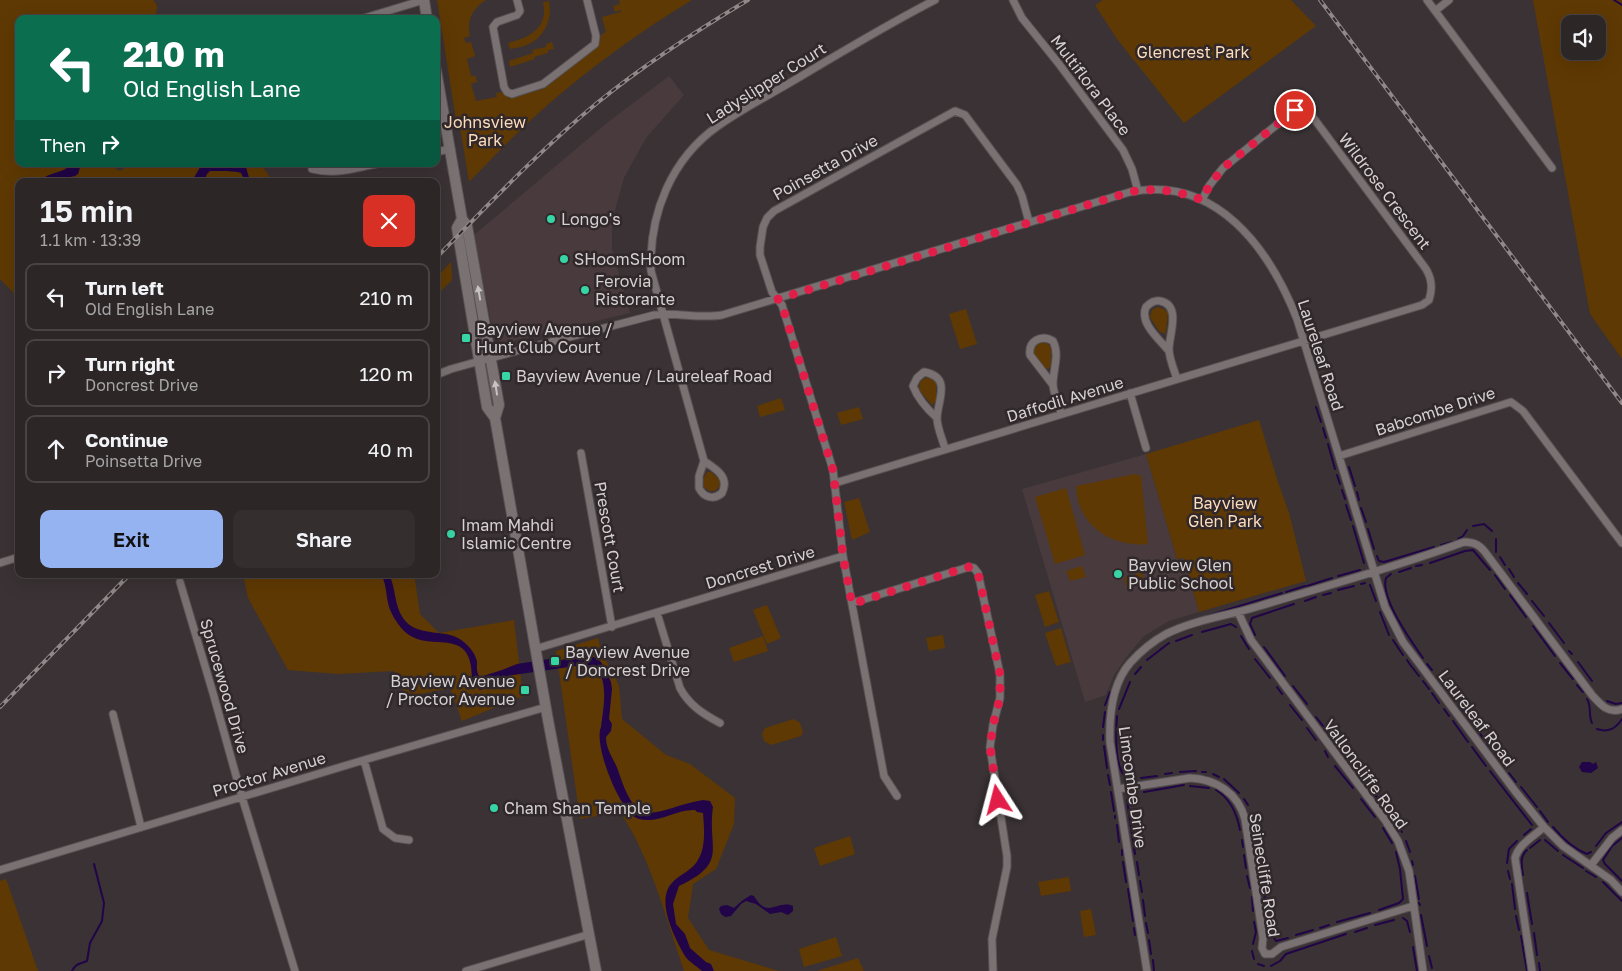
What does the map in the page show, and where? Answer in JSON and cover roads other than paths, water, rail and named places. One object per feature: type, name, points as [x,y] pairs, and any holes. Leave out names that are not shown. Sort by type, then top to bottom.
[{"type":"main road","points":[[424,0],[426,15]]},
{"type":"main road","points":[[440,93],[462,219],[467,226],[499,405],[495,418]]},
{"type":"main road","points":[[462,219],[457,228],[487,407],[495,418],[546,707],[596,971]]},
{"type":"street","points":[[375,15],[424,0]]},
{"type":"street","points":[[517,0],[520,11],[517,15],[497,22],[493,29],[498,50],[500,74],[504,87],[507,92],[512,94],[543,84],[595,44],[596,37],[587,0]]},
{"type":"street","name":"Ladyslipper Court","points":[[704,461],[718,470],[724,479],[724,490],[719,496],[706,496],[699,488],[699,476],[704,461],[651,271],[652,238],[657,213],[666,188],[690,151],[718,126],[897,20],[935,0]]},
{"type":"street","name":"Multiflora Place","points":[[1013,0],[1022,18],[1123,150],[1132,169],[1138,191]]},
{"type":"street","points":[[1427,0],[1552,168]]},
{"type":"street","points":[[1435,11],[1449,0]]},
{"type":"street","name":"Wildrose Crescent","points":[[1202,200],[1209,186],[1223,168],[1277,126],[1288,114],[1295,110],[1309,112],[1431,277],[1432,292],[1430,300],[1422,305],[1303,341]]},
{"type":"street","name":"Poinsetta Drive","points":[[843,556],[833,470],[782,305],[772,292],[760,255],[763,227],[770,214],[951,112],[959,112],[965,115],[1017,185],[1029,222]]},
{"type":"street","points":[[440,151],[450,149]]},
{"type":"street","points":[[312,169],[336,172],[361,167]]},
{"type":"street","name":"Laureleaf Road","points":[[440,373],[569,337],[662,314],[715,316],[778,299],[1029,222],[1138,191],[1173,192],[1202,200],[1215,206],[1234,220],[1256,244],[1287,296],[1303,341],[1385,607],[1403,642],[1544,828],[1563,846],[1611,880],[1622,892]]},
{"type":"street","points":[[1168,350],[1146,324],[1144,317],[1146,307],[1154,302],[1160,301],[1166,304],[1170,307],[1173,315],[1168,350],[1176,379]]},
{"type":"street","points":[[1053,385],[1057,353],[1056,346],[1053,341],[1042,338],[1036,340],[1031,345],[1030,355],[1053,385],[1061,414]]},
{"type":"street","name":"Daffodil Avenue","points":[[835,483],[1303,341]]},
{"type":"street","points":[[937,418],[927,409],[916,394],[913,386],[917,378],[924,372],[933,374],[941,384],[937,418],[945,449]]},
{"type":"street","points":[[1130,393],[1146,448]]},
{"type":"street","name":"Babcombe Drive","points":[[1339,456],[1511,402],[1523,411],[1622,543]]},
{"type":"street","name":"Prescott Court","points":[[581,453],[612,627]]},
{"type":"street","points":[[1374,572],[1464,542],[1477,544],[1603,708],[1612,711],[1622,709]]},
{"type":"street","points":[[843,556],[884,776],[897,796]]},
{"type":"street","name":"Doncrest Drive","points":[[536,652],[843,556]]},
{"type":"street","points":[[0,562],[15,558]]},
{"type":"street","points":[[852,604],[968,567],[974,568],[978,573],[999,665],[1001,682],[1000,698],[990,747],[1007,856],[1007,868],[992,939],[993,971]]},
{"type":"street","name":"Limcombe Drive","points":[[1147,971],[1110,742],[1109,724],[1118,679],[1136,658],[1154,641],[1164,635],[1194,624],[1374,572]]},
{"type":"street","name":"Sprucewood Drive","points":[[180,582],[295,971]]},
{"type":"street","name":"Valloncliffe Road","points":[[1238,612],[1251,640],[1385,820],[1398,841],[1409,871],[1423,971]]},
{"type":"street","points":[[657,613],[684,696],[707,716],[720,722]]},
{"type":"street","name":"Proctor Avenue","points":[[0,870],[546,707]]},
{"type":"street","points":[[113,714],[141,827]]},
{"type":"street","points":[[364,760],[383,829],[394,838],[409,840]]},
{"type":"street","name":"Seinecliffe Road","points":[[1118,789],[1200,778],[1218,784],[1234,798],[1245,819],[1263,938],[1262,948],[1265,954],[1272,954],[1281,947],[1413,906]]},
{"type":"street","points":[[1532,971],[1515,858],[1521,846],[1544,828]]},
{"type":"street","points":[[1590,865],[1612,838],[1622,830]]},
{"type":"street","points":[[466,971],[590,934]]},
{"type":"waterway","points":[[1614,0],[1622,5]]},
{"type":"waterway","points":[[1316,407],[1321,422]]},
{"type":"waterway","points":[[1323,428],[1326,438]]},
{"type":"waterway","points":[[1328,444],[1335,469]]},
{"type":"waterway","points":[[1349,467],[1355,486]]},
{"type":"waterway","points":[[1337,475],[1340,484]]},
{"type":"waterway","points":[[1342,490],[1345,499]]},
{"type":"waterway","points":[[1357,492],[1359,500]]},
{"type":"waterway","points":[[1346,505],[1351,520]]},
{"type":"waterway","points":[[1361,508],[1366,522]]},
{"type":"waterway","points":[[1473,526],[1484,524],[1492,531]]},
{"type":"waterway","points":[[1353,526],[1364,563]]},
{"type":"waterway","points":[[1368,529],[1374,549]]},
{"type":"waterway","points":[[1458,539],[1467,530]]},
{"type":"waterway","points":[[1496,539],[1496,552]]},
{"type":"waterway","points":[[1441,545],[1452,542]]},
{"type":"waterway","points":[[1377,556],[1379,561],[1384,562],[1434,547]]},
{"type":"waterway","points":[[1430,563],[1473,550],[1490,570]]},
{"type":"waterway","points":[[1500,557],[1505,565]]},
{"type":"waterway","points":[[1416,566],[1422,565]]},
{"type":"waterway","points":[[1399,572],[1411,568]]},
{"type":"waterway","points":[[1509,569],[1514,577]]},
{"type":"waterway","points":[[1338,576],[1360,570]]},
{"type":"waterway","points":[[1391,574],[1386,578],[1385,586],[1392,608],[1423,658]]},
{"type":"waterway","points":[[1495,575],[1505,589]]},
{"type":"waterway","points":[[1307,586],[1332,578]]},
{"type":"waterway","points":[[1361,584],[1365,583]]},
{"type":"waterway","points":[[1518,583],[1527,594]]},
{"type":"waterway","points":[[1370,585],[1376,601]]},
{"type":"waterway","points":[[1286,592],[1305,586]]},
{"type":"waterway","points":[[1338,590],[1354,586]]},
{"type":"waterway","points":[[1207,616],[1282,593]]},
{"type":"waterway","points":[[1323,595],[1331,593]]},
{"type":"waterway","points":[[1510,595],[1526,617]]},
{"type":"waterway","points":[[1305,601],[1316,597]]},
{"type":"waterway","points":[[1532,601],[1544,616]]},
{"type":"waterway","points":[[1255,635],[1250,624],[1252,618],[1294,604]]},
{"type":"waterway","points":[[1380,612],[1389,635]]},
{"type":"waterway","points":[[1549,623],[1564,643]]},
{"type":"waterway","points":[[1202,632],[1231,624],[1236,627]]},
{"type":"waterway","points":[[1533,626],[1555,656]]},
{"type":"waterway","points":[[1176,641],[1192,635]]},
{"type":"waterway","points":[[1241,636],[1249,649]]},
{"type":"waterway","points":[[1393,640],[1403,655]]},
{"type":"waterway","points":[[1147,660],[1169,643]]},
{"type":"waterway","points":[[1264,647],[1285,676]]},
{"type":"waterway","points":[[1569,651],[1572,654]]},
{"type":"waterway","points":[[1255,659],[1270,678]]},
{"type":"waterway","points":[[1407,660],[1411,666]]},
{"type":"waterway","points":[[1578,662],[1592,681]]},
{"type":"waterway","points":[[1560,663],[1573,679]]},
{"type":"waterway","points":[[1427,664],[1432,670]]},
{"type":"waterway","points":[[1135,674],[1141,667]]},
{"type":"waterway","points":[[1412,667],[1419,676]]},
{"type":"waterway","points":[[1437,676],[1455,700]]},
{"type":"waterway","points":[[1423,681],[1429,689]]},
{"type":"waterway","points":[[1119,709],[1130,682]]},
{"type":"waterway","points":[[1577,685],[1583,692]]},
{"type":"waterway","points":[[1293,686],[1307,704]]},
{"type":"waterway","points":[[1277,687],[1282,694]]},
{"type":"waterway","points":[[1105,705],[1110,692]]},
{"type":"waterway","points":[[1432,693],[1439,703]]},
{"type":"waterway","points":[[1587,699],[1592,723]]},
{"type":"waterway","points":[[1607,701],[1616,704],[1622,703]]},
{"type":"waterway","points":[[1290,705],[1302,720]]},
{"type":"waterway","points":[[1459,706],[1473,724]]},
{"type":"waterway","points":[[1444,709],[1449,716]]},
{"type":"waterway","points":[[1103,727],[1105,712]]},
{"type":"waterway","points":[[1117,716],[1116,742],[1119,763],[1126,777],[1132,780]]},
{"type":"waterway","points":[[1316,717],[1323,726]]},
{"type":"waterway","points":[[1597,729],[1612,729],[1622,719]]},
{"type":"waterway","points":[[1453,721],[1468,742]]},
{"type":"waterway","points":[[1307,728],[1316,740]]},
{"type":"waterway","points":[[1477,729],[1483,738]]},
{"type":"waterway","points":[[1327,731],[1334,739]]},
{"type":"waterway","points":[[1103,735],[1103,740]]},
{"type":"waterway","points":[[1337,744],[1346,756]]},
{"type":"waterway","points":[[1487,744],[1491,748]]},
{"type":"waterway","points":[[1104,746],[1107,768]]},
{"type":"waterway","points":[[1472,747],[1486,766]]},
{"type":"waterway","points":[[1325,751],[1328,757]]},
{"type":"waterway","points":[[1495,753],[1503,764]]},
{"type":"waterway","points":[[1352,764],[1368,786]]},
{"type":"waterway","points":[[1335,766],[1353,788]]},
{"type":"waterway","points":[[1180,772],[1196,771]]},
{"type":"waterway","points":[[1490,771],[1532,825]]},
{"type":"waterway","points":[[1165,774],[1172,773]]},
{"type":"waterway","points":[[1509,773],[1516,782]]},
{"type":"waterway","points":[[1213,774],[1219,777]]},
{"type":"waterway","points":[[1108,775],[1110,785]]},
{"type":"waterway","points":[[1141,778],[1157,776]]},
{"type":"waterway","points":[[1224,779],[1239,793]]},
{"type":"waterway","points":[[1144,792],[1184,785]]},
{"type":"waterway","points":[[1190,786],[1209,788]]},
{"type":"waterway","points":[[1521,787],[1537,807]]},
{"type":"waterway","points":[[1216,790],[1226,798],[1232,807],[1240,830]]},
{"type":"waterway","points":[[1111,792],[1114,811]]},
{"type":"waterway","points":[[1135,854],[1127,800],[1130,796],[1137,793]]},
{"type":"waterway","points":[[1373,793],[1381,802]]},
{"type":"waterway","points":[[1244,799],[1248,805]]},
{"type":"waterway","points":[[1361,799],[1375,817]]},
{"type":"waterway","points":[[1386,810],[1390,817]]},
{"type":"waterway","points":[[1540,811],[1548,822]]},
{"type":"waterway","points":[[1251,815],[1254,836]]},
{"type":"waterway","points":[[1596,846],[1606,833],[1622,822]]},
{"type":"waterway","points":[[1117,825],[1119,842]]},
{"type":"waterway","points":[[1397,825],[1402,832]]},
{"type":"waterway","points":[[1553,827],[1577,849],[1587,854],[1591,852]]},
{"type":"waterway","points":[[1383,828],[1392,843]]},
{"type":"waterway","points":[[1524,835],[1531,829]]},
{"type":"waterway","points":[[1622,838],[1612,846],[1603,860],[1622,881]]},
{"type":"waterway","points":[[1242,840],[1243,847]]},
{"type":"waterway","points":[[1530,848],[1540,840]]},
{"type":"waterway","points":[[1545,840],[1558,851]]},
{"type":"waterway","points":[[1406,841],[1410,852]]},
{"type":"waterway","points":[[1507,863],[1509,849],[1517,841]]},
{"type":"waterway","points":[[1256,845],[1258,857]]},
{"type":"waterway","points":[[1122,850],[1122,855]]},
{"type":"waterway","points":[[1523,875],[1522,859],[1527,850]]},
{"type":"waterway","points":[[1379,910],[1399,903],[1403,899],[1396,852]]},
{"type":"waterway","points":[[1244,855],[1246,868]]},
{"type":"waterway","points":[[1563,855],[1583,868]]},
{"type":"waterway","points":[[1412,861],[1413,865]]},
{"type":"waterway","points":[[1123,862],[1126,882]]},
{"type":"waterway","points":[[1137,862],[1139,875]]},
{"type":"waterway","points":[[72,971],[77,965],[87,961],[90,943],[102,921],[104,903],[94,864]]},
{"type":"waterway","points":[[1259,866],[1262,881]]},
{"type":"waterway","points":[[1508,871],[1510,879]]},
{"type":"waterway","points":[[1586,871],[1596,877]]},
{"type":"waterway","points":[[1247,876],[1250,888]]},
{"type":"waterway","points":[[1415,876],[1419,899]]},
{"type":"waterway","points":[[1140,881],[1142,892]]},
{"type":"waterway","points":[[1603,882],[1622,901]]},
{"type":"waterway","points":[[1512,884],[1515,909]]},
{"type":"waterway","points":[[1263,888],[1267,910]]},
{"type":"waterway","points":[[1128,889],[1133,921]]},
{"type":"waterway","points":[[1527,893],[1532,924]]},
{"type":"waterway","points":[[1252,897],[1253,911]]},
{"type":"waterway","points":[[1143,900],[1145,916]]},
{"type":"waterway","points":[[1337,922],[1370,913]]},
{"type":"waterway","points":[[1421,915],[1427,946]]},
{"type":"waterway","points":[[1516,916],[1519,930]]},
{"type":"waterway","points":[[1268,918],[1272,935],[1276,941],[1288,938]]},
{"type":"waterway","points":[[1403,918],[1407,921],[1410,932]]},
{"type":"waterway","points":[[1375,925],[1394,920]]},
{"type":"waterway","points":[[1253,944],[1256,932],[1254,922]]},
{"type":"waterway","points":[[1146,923],[1148,933]]},
{"type":"waterway","points":[[1320,928],[1329,925]]},
{"type":"waterway","points":[[1134,928],[1135,935]]},
{"type":"waterway","points":[[1355,932],[1367,928]]},
{"type":"waterway","points":[[1296,935],[1313,930]]},
{"type":"waterway","points":[[1534,933],[1537,955]]},
{"type":"waterway","points":[[1271,966],[1280,961],[1286,954],[1346,934]]},
{"type":"waterway","points":[[1521,936],[1527,971]]},
{"type":"waterway","points":[[1149,940],[1151,954]]},
{"type":"waterway","points":[[1413,947],[1417,971]]},
{"type":"waterway","points":[[1252,951],[1254,959]]},
{"type":"waterway","points":[[1429,956],[1432,968]]},
{"type":"waterway","points":[[1153,960],[1154,971]]},
{"type":"waterway","points":[[1539,963],[1540,971]]},
{"type":"waterway","points":[[1258,964],[1264,966]]},
{"type":"railway","points":[[440,254],[535,159],[597,103],[671,49],[748,0]]},
{"type":"railway","points":[[1320,0],[1622,403]]},
{"type":"railway","points":[[0,707],[126,578]]},
{"type":"place","name":"Longo's","points":[[551,219]]},
{"type":"place","name":"SHoomSHoom","points":[[564,259]]},
{"type":"place","name":"Ferovia Ristorante","points":[[585,290]]},
{"type":"place","name":"Bayview Avenue / Hunt Club Court","points":[[466,338]]},
{"type":"place","name":"Bayview Avenue / Laureleaf Road","points":[[506,376]]},
{"type":"place","name":"Imam Mahdi Islamic Centre","points":[[451,534]]},
{"type":"place","name":"Bayview Glen Public School","points":[[1118,574]]},
{"type":"place","name":"Bayview Avenue / Doncrest Drive","points":[[555,661]]},
{"type":"place","name":"Bayview Avenue / Proctor Avenue","points":[[525,690]]},
{"type":"place","name":"Cham Shan Temple","points":[[494,808]]},
{"type":"park label","name":"Glencrest Park","points":[[1193,52]]},
{"type":"park label","name":"Johnsview Park","points":[[485,131]]},
{"type":"park label","name":"Bayview Glen Park","points":[[1225,512]]}]
